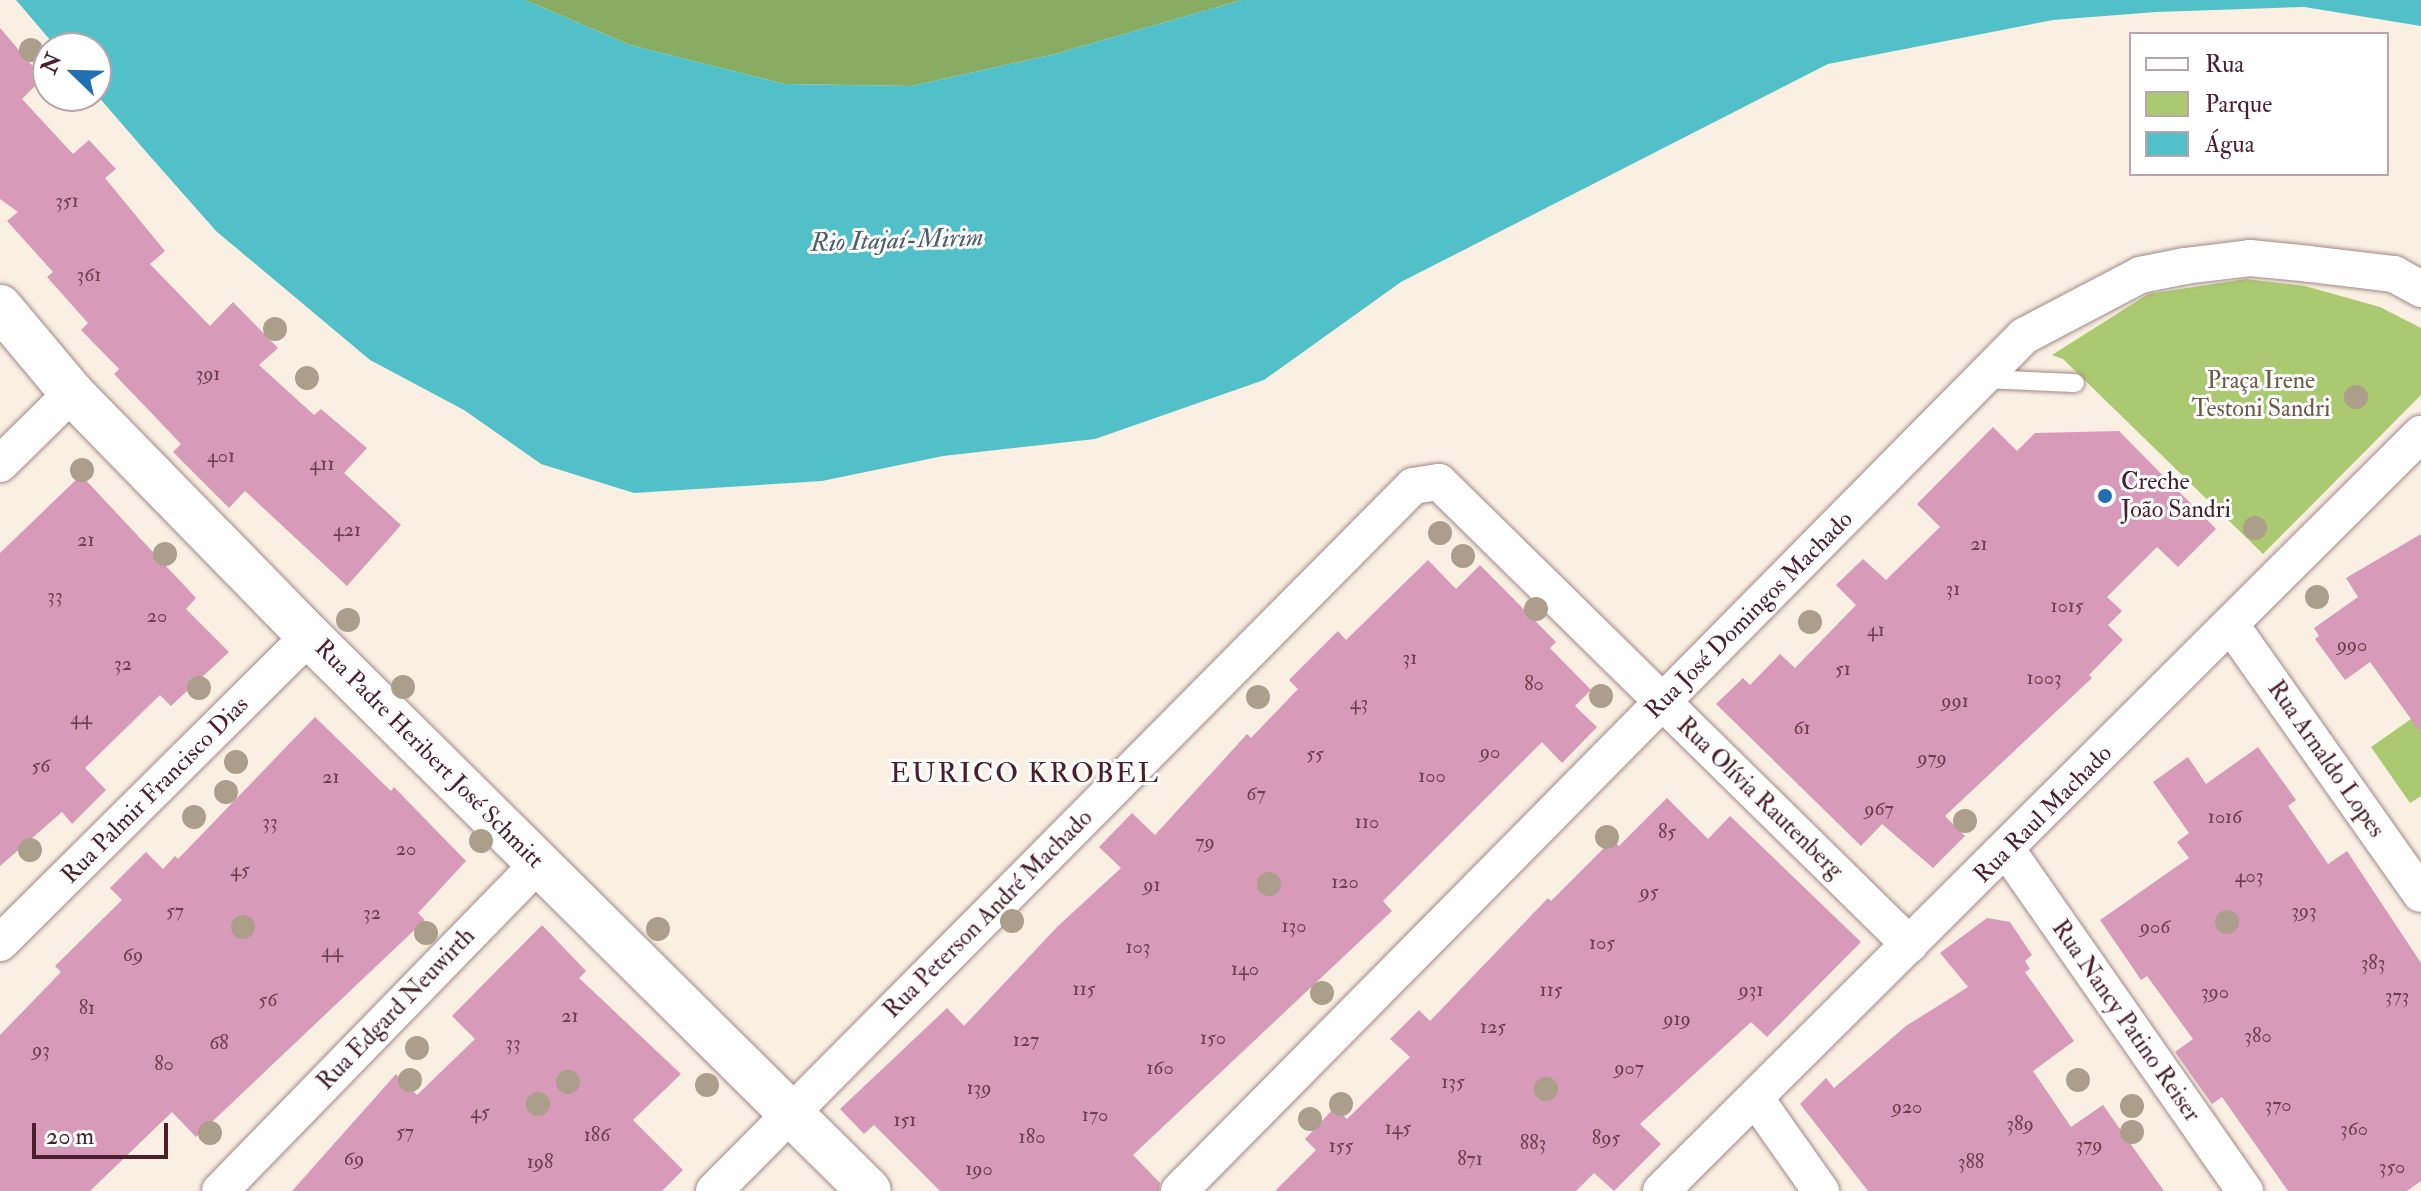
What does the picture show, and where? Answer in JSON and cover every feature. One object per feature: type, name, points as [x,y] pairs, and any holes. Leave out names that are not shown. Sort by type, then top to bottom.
[{"type":"street","name":"Rua José Domingos Machado","points":[[1179,1191],[2024,336],[2140,275],[2250,258],[2394,274],[2421,289]]},
{"type":"street","name":"Rua Padre Heribert José Schmitt","points":[[0,307],[72,393],[309,636],[869,1191]]},
{"type":"street","points":[[0,464],[72,393]]},
{"type":"street","name":"Rua Raul Machado","points":[[1661,1191],[2007,850],[2421,434]]},
{"type":"street","name":"Rua Olívia Rautenberg","points":[[1439,482],[1910,945]]},
{"type":"street","name":"Rua Peterson André Machado","points":[[714,1191],[1413,486],[1439,482]]},
{"type":"street","name":"Rua Arnaldo Lopes","points":[[2231,625],[2421,894]]},
{"type":"street","name":"Rua Palmir Francisco Dias","points":[[0,943],[309,636]]},
{"type":"street","name":"Rua Nancy Patino Reiser","points":[[2007,850],[2245,1191]]},
{"type":"street","name":"Rua Edgard Neuwirth","points":[[220,1191],[539,863]]},
{"type":"street","points":[[1756,1099],[1821,1191]]},
{"type":"lane","points":[[1983,379],[2075,383]]},
{"type":"green space","points":[[525,0],[1242,0],[1055,54],[912,86],[785,84],[630,45]]},
{"type":"green space","name":"Praça Irene Testoni Sandri","points":[[2246,279],[2305,286],[2380,307],[2421,328],[2421,395],[2263,554],[2063,359],[2052,355],[2148,294]]},
{"type":"green space","points":[[2421,712],[2421,796],[2410,803],[2371,747]]},
{"type":"water","name":"Rio Itajaí-Mirim","points":[[16,0],[525,0],[630,45],[785,84],[912,86],[1055,54],[1242,0],[2421,0],[2421,26],[2304,7],[2156,12],[2053,20],[1828,64],[1401,282],[1264,380],[1095,439],[943,456],[822,481],[634,493],[541,464],[464,410],[370,360],[216,231],[112,112],[112,32],[43,32]]},
{"type":"building","points":[[0,28],[32,65],[32,89],[22,99],[32,112],[73,154],[89,140],[116,169],[105,178],[165,251],[150,264],[210,326],[233,302],[278,348],[259,365],[314,415],[321,409],[367,448],[344,473],[401,525],[347,586],[245,491],[229,508],[173,452],[181,444],[114,374],[119,369],[81,330],[88,323],[47,277],[53,272],[7,221],[18,212],[0,199]]},
{"type":"building","points":[[1993,427],[2017,451],[2035,433],[2119,431],[2216,529],[2178,567],[2157,547],[2107,597],[2122,611],[2108,625],[2123,640],[2089,675],[2092,678],[1945,816],[1965,836],[1933,868],[1882,824],[1861,846],[1716,704],[1743,678],[1750,685],[1780,654],[1795,668],[1856,605],[1836,585],[1863,559],[1886,580],[1940,527],[1917,504]]},
{"type":"building","points":[[81,475],[196,598],[186,609],[229,652],[171,706],[160,695],[85,768],[106,790],[72,824],[62,812],[0,866],[0,553]]},
{"type":"building","points":[[2421,534],[2421,733],[2370,662],[2345,680],[2315,639],[2319,636],[2314,628],[2358,597],[2346,578]]},
{"type":"building","points":[[1428,560],[1456,589],[1480,565],[1556,642],[1550,648],[1591,690],[1575,706],[1597,727],[1562,763],[1542,742],[1383,901],[1392,911],[1133,1155],[1160,1183],[1159,1191],[940,1191],[874,1125],[864,1134],[840,1109],[947,1008],[964,1026],[1057,927],[1121,868],[1099,847],[1132,813],[1155,835],[1247,734],[1251,738],[1298,689],[1289,680],[1338,631],[1346,640]]},
{"type":"building","points":[[315,717],[391,791],[394,787],[466,861],[418,913],[425,920],[196,1137],[172,1112],[90,1191],[0,1191],[0,1035],[61,972],[55,966],[122,900],[110,888],[146,852],[163,869],[175,856],[178,859]]},
{"type":"building","points":[[2258,747],[2296,800],[2288,806],[2328,864],[2347,851],[2421,963],[2421,1181],[2407,1191],[2288,1191],[2222,1097],[2212,1104],[2175,1052],[2193,1039],[2147,976],[2141,980],[2100,920],[2189,858],[2177,842],[2189,833],[2153,782],[2188,757],[2206,784]]},
{"type":"building","points":[[1667,798],[1708,839],[1730,816],[1861,942],[1767,1037],[1751,1022],[1640,1124],[1661,1144],[1614,1191],[1594,1173],[1576,1191],[1275,1191],[1316,1150],[1305,1139],[1335,1107],[1347,1119],[1410,1057],[1390,1039],[1419,1010],[1430,1021],[1548,898],[1551,901],[1612,840],[1619,846]]},
{"type":"building","points":[[1987,918],[2010,922],[2032,955],[2025,961],[2030,969],[2025,972],[2074,1041],[2033,1071],[2071,1127],[2103,1105],[2164,1191],[1868,1191],[1800,1104],[1826,1078],[1834,1088],[1906,1026],[1968,987],[1940,953]]},
{"type":"building","points":[[542,925],[586,971],[579,978],[681,1074],[633,1120],[683,1170],[662,1191],[292,1191],[396,1074],[417,1095],[475,1039],[452,1016]]},
{"type":"place","name":"Creche João Sandri","points":[[2105,496]]},
{"type":"district","name":"EURICO KROBEL","points":[[1025,774]]}]
